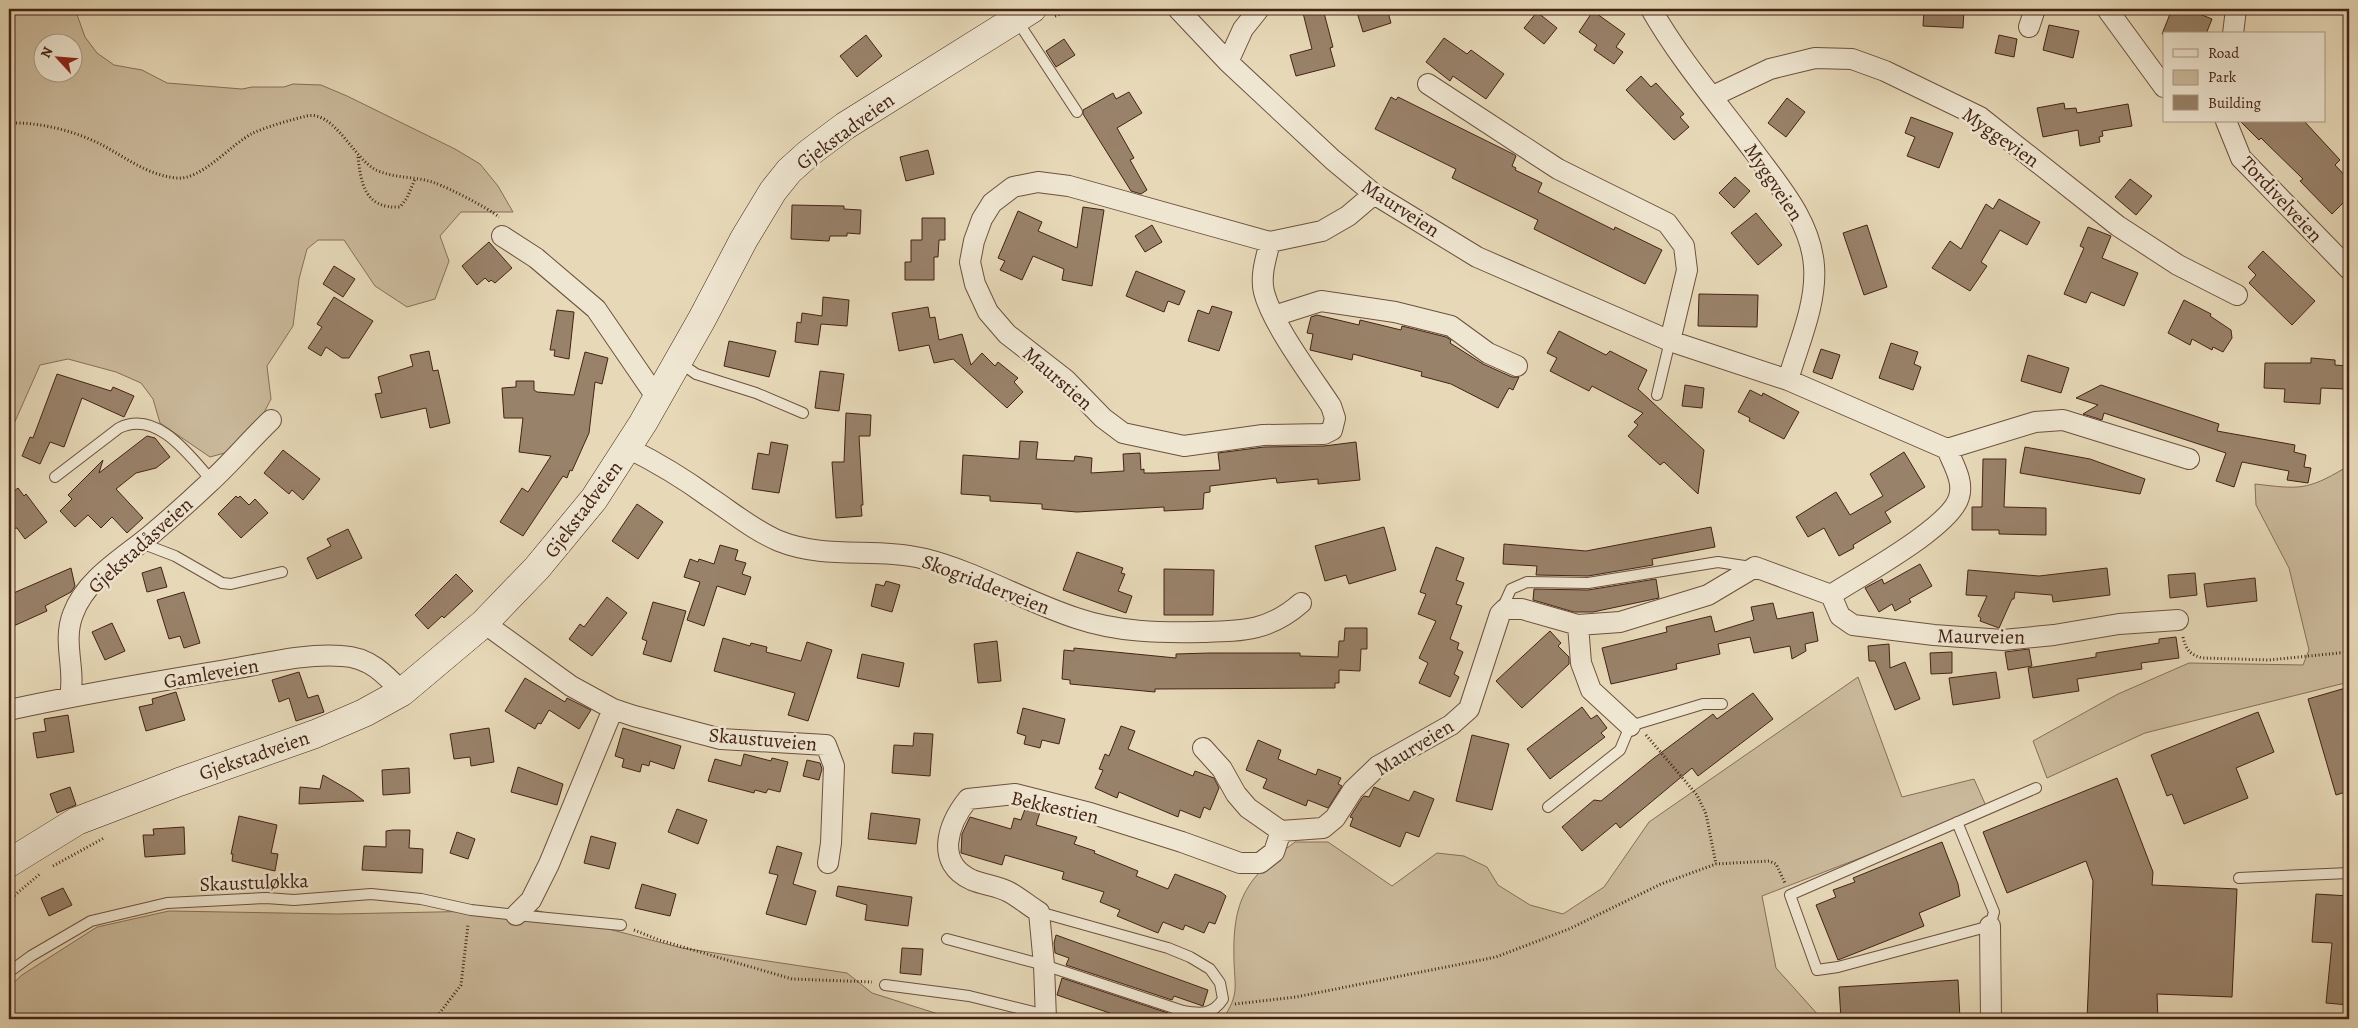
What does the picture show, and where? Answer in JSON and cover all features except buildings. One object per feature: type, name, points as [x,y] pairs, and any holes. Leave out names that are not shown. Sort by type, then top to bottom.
[{"type":"street","name":"Maurveien","points":[[1178,9],[1228,62],[1333,160],[1374,194],[1477,257],[1670,340],[1788,380],[1947,449]]},
{"type":"street","points":[[1228,62],[1243,29],[1260,9]]},
{"type":"street","name":"Myggveien","points":[[1651,9],[1669,41],[1713,96],[1786,194],[1809,234],[1814,267],[1812,296],[1788,380]]},
{"type":"street","points":[[2107,9],[2163,86]]},
{"type":"street","points":[[2233,32],[2236,9]]},
{"type":"street","name":"Gjekstadveien","points":[[9,863],[77,821],[179,782],[315,734],[364,713],[402,692],[484,623],[568,533],[628,448],[678,362],[744,239],[773,191],[789,172],[809,153],[845,126],[1028,20]]},
{"type":"street","name":"Myggevien","points":[[1713,96],[1770,69],[1815,58],[1852,60],[1885,71],[1980,117],[2118,226],[2178,265],[2237,295]]},
{"type":"street","points":[[1428,84],[1558,169],[1668,223],[1684,246],[1686,270],[1670,340]]},
{"type":"street","name":"Tordivelveien","points":[[2226,122],[2241,158],[2349,269]]},
{"type":"street","name":"Maurstien","points":[[1270,242],[1264,268],[1263,291],[1274,316],[1331,406],[1335,418],[1332,430],[1324,434],[1263,435],[1184,446],[1122,433],[1102,418],[1066,380],[1007,334],[988,312],[975,284],[970,262],[974,241],[982,219],[992,203],[1013,187],[1038,182],[1069,186],[1270,242],[1322,232],[1348,216],[1374,194]]},
{"type":"street","points":[[502,228],[596,308],[657,398]]},
{"type":"street","points":[[1274,316],[1321,301],[1395,312],[1451,326],[1488,353],[1517,366]]},
{"type":"street","name":"Gjekstadåsveien","points":[[70,696],[72,686],[68,642],[74,611],[86,593],[103,574],[212,481],[271,420]]},
{"type":"street","points":[[1831,594],[1932,530],[1951,512],[1960,496],[1960,478],[1947,449],[2035,422],[2063,420],[2189,459]]},
{"type":"street","name":"Skogridderveien","points":[[628,448],[682,478],[759,531],[784,543],[818,551],[890,554],[923,558],[982,579],[1059,612],[1103,626],[1156,632],[1242,630],[1266,625],[1281,619],[1301,603]]},
{"type":"street","name":"Maurveien","points":[[1755,567],[1831,594],[1840,616],[1853,625],[1944,636],[2003,640],[2054,635],[2119,624],[2178,620]]},
{"type":"street","points":[[1500,614],[1505,609],[1511,607],[1578,625],[1620,622],[1699,598],[1755,567]]},
{"type":"street","name":"Maurveien","points":[[1281,831],[1324,828],[1335,818],[1353,790],[1378,766],[1451,725],[1469,709],[1500,614]]},
{"type":"street","name":"Skaustuveien","points":[[484,623],[572,686],[613,709],[722,739],[826,745],[834,766],[831,843],[828,863]]},
{"type":"street","points":[[1578,625],[1581,663],[1592,690],[1630,726]]},
{"type":"street","name":"Gamleveien","points":[[9,710],[70,696],[300,658],[343,656],[366,662],[379,668],[402,692]]},
{"type":"street","points":[[516,915],[531,900],[549,864],[613,709]]},
{"type":"street","points":[[1203,748],[1222,769],[1236,794],[1248,808],[1281,831]]},
{"type":"street","name":"Bekkestien","points":[[1038,912],[1008,891],[971,880],[953,866],[947,846],[956,814],[968,799],[1015,794],[1090,813],[1240,862],[1260,863],[1274,852],[1281,831]]},
{"type":"street","points":[[1038,912],[1044,965],[1046,1017]]},
{"type":"street","points":[[1990,926],[1991,1019]]},
{"type":"lane","points":[[1028,20],[1077,112]]},
{"type":"lane","points":[[1657,395],[1670,340]]},
{"type":"lane","points":[[678,362],[696,374],[756,394],[803,413]]},
{"type":"lane","points":[[55,477],[119,428],[127,425],[142,424],[151,425],[169,437],[212,481]]},
{"type":"lane","points":[[141,543],[175,556],[222,583],[231,584],[282,572]]},
{"type":"lane","name":"Maurveien","points":[[1500,614],[1511,589],[1527,582],[1588,582],[1718,562],[1755,567]]},
{"type":"lane","points":[[1548,807],[1620,750],[1630,726],[1703,704],[1722,704]]},
{"type":"lane","points":[[1957,822],[1994,912],[1990,926],[1838,967],[1817,970],[1790,895],[1957,822],[2036,788]]},
{"type":"lane","points":[[2239,878],[2349,873]]},
{"type":"lane","name":"Skaustuløkka","points":[[9,972],[31,956],[91,921],[167,903],[266,898],[294,900],[371,894],[421,898],[470,910],[621,925]]},
{"type":"lane","points":[[947,939],[1044,965],[1183,1011],[1200,1014],[1212,1011],[1219,1006],[1223,999],[1220,983],[1210,969],[1190,957],[1168,948],[1038,912]]},
{"type":"lane","points":[[885,985],[969,996],[1046,1017]]},
{"type":"path","points":[[1028,20],[1077,9]]},
{"type":"path","points":[[9,123],[28,123],[86,137],[135,165],[155,174],[178,178],[193,175],[253,134],[310,115],[324,118],[332,124],[358,156],[376,170],[435,183],[502,228]]},
{"type":"path","points":[[358,156],[361,179],[368,196],[389,208],[400,207],[407,198],[414,179]]},
{"type":"path","points":[[2178,620],[2187,650],[2194,656],[2203,658],[2269,660],[2307,658],[2349,652]]},
{"type":"path","points":[[1630,726],[1646,735],[1697,795],[1706,814],[1716,864]]},
{"type":"path","points":[[1219,1006],[1296,997],[1496,958],[1569,928],[1661,884],[1716,864],[1769,860],[1776,864],[1790,895]]},
{"type":"path","points":[[621,925],[659,940],[792,979],[869,982],[885,985]]},
{"type":"path","points":[[434,1019],[461,985],[467,934]]},
{"type":"green space","points":[[9,9],[75,9],[85,37],[97,53],[114,65],[142,70],[167,83],[242,89],[252,87],[284,87],[293,84],[321,85],[455,149],[480,164],[498,186],[513,212],[461,212],[440,236],[449,261],[435,299],[407,307],[375,286],[344,240],[318,240],[307,249],[299,279],[293,326],[267,366],[271,399],[256,428],[232,451],[210,457],[160,423],[153,399],[141,383],[116,372],[68,359],[40,365],[9,435]]},
{"type":"green space","points":[[2349,455],[2349,682],[2145,733],[2047,778],[2033,741],[2118,694],[2189,663],[2303,665],[2309,650],[2289,568],[2256,505],[2255,484],[2293,487],[2321,481],[2345,468]]},
{"type":"green space","points":[[1858,677],[1902,797],[1974,779],[1986,806],[1925,833],[1762,896],[1776,968],[1820,1019],[1223,1019],[1234,997],[1234,940],[1236,921],[1245,892],[1265,867],[1295,842],[1328,842],[1392,886],[1437,853],[1464,856],[1487,867],[1498,885],[1530,905],[1563,914],[1604,887],[1649,822]]},
{"type":"green space","points":[[535,910],[682,948],[847,973],[872,993],[954,1019],[9,1019],[9,987],[22,975],[97,927],[169,911],[337,914]]}]
